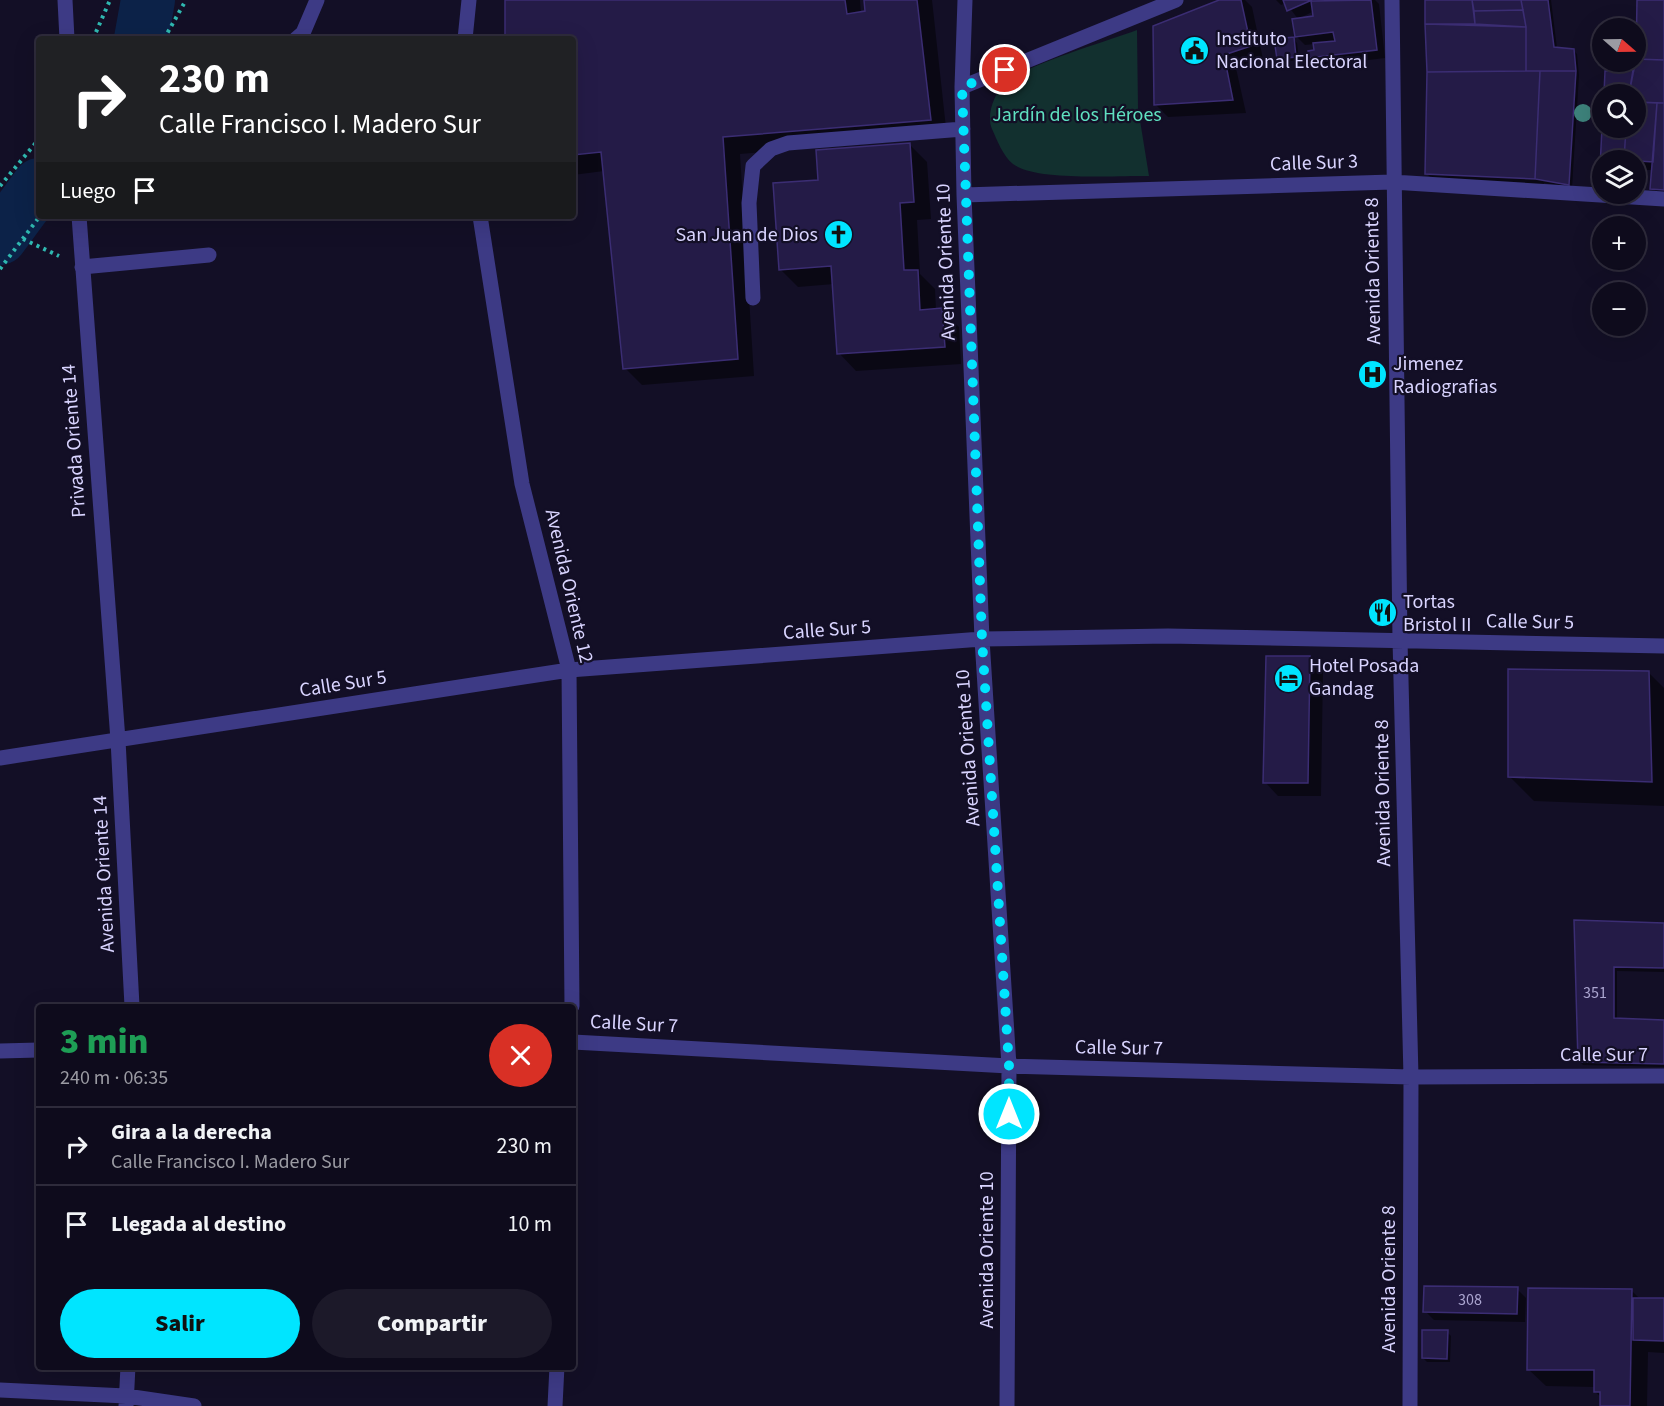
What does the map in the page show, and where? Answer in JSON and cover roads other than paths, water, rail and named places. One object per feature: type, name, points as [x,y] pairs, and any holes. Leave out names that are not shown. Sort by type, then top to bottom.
[{"type":"street","points":[[65,0],[67,36]]},
{"type":"street","points":[[300,36],[303,33],[317,0]]},
{"type":"street","points":[[465,36],[469,0]]},
{"type":"street","name":"Avenida Oriente 10","points":[[966,0],[962,87],[964,195],[982,639],[1009,1066],[1007,1406]]},
{"type":"street","points":[[962,87],[1176,0]]},
{"type":"street","name":"Avenida Oriente 8","points":[[1392,0],[1392,182],[1400,640],[1411,1077],[1410,1406]]},
{"type":"street","points":[[753,298],[749,203],[753,166],[771,149],[788,143],[963,129]]},
{"type":"street","name":"Calle Sur 3","points":[[964,195],[1392,182],[1664,199]]},
{"type":"street","name":"Privada Oriente 14","points":[[79,219],[118,740]]},
{"type":"street","name":"Avenida Oriente 12","points":[[480,219],[522,484],[569,670],[572,1004]]},
{"type":"street","points":[[82,267],[209,255]]},
{"type":"street","name":"Calle Sur 5","points":[[0,758],[569,670],[982,639],[1168,636],[1664,646]]},
{"type":"street","name":"Avenida Oriente 14","points":[[118,740],[132,1004]]},
{"type":"street","name":"Calle Sur 7","points":[[576,1042],[1009,1066],[1411,1077],[1664,1076]]},
{"type":"street","points":[[0,1051],[36,1050]]},
{"type":"street","points":[[126,1401],[128,1370]]},
{"type":"street","points":[[555,1406],[557,1370]]},
{"type":"street","points":[[0,1390],[194,1406]]},
{"type":"waterway","points":[[142,36],[148,0]]},
{"type":"waterway","points":[[0,238],[36,189]]},
{"type":"place","name":"Instituto Nacional Electoral","points":[[1195,50]]},
{"type":"place","name":"San Juan de Dios","points":[[839,235]]},
{"type":"place","name":"Jimenez Radiografias","points":[[1372,375]]},
{"type":"place","name":"Tortas Bristol II","points":[[1382,613]]},
{"type":"place","name":"Hotel Posada Gandag","points":[[1288,678]]},
{"type":"park label","name":"Jardín de los Héroes","points":[[1077,115]]}]
